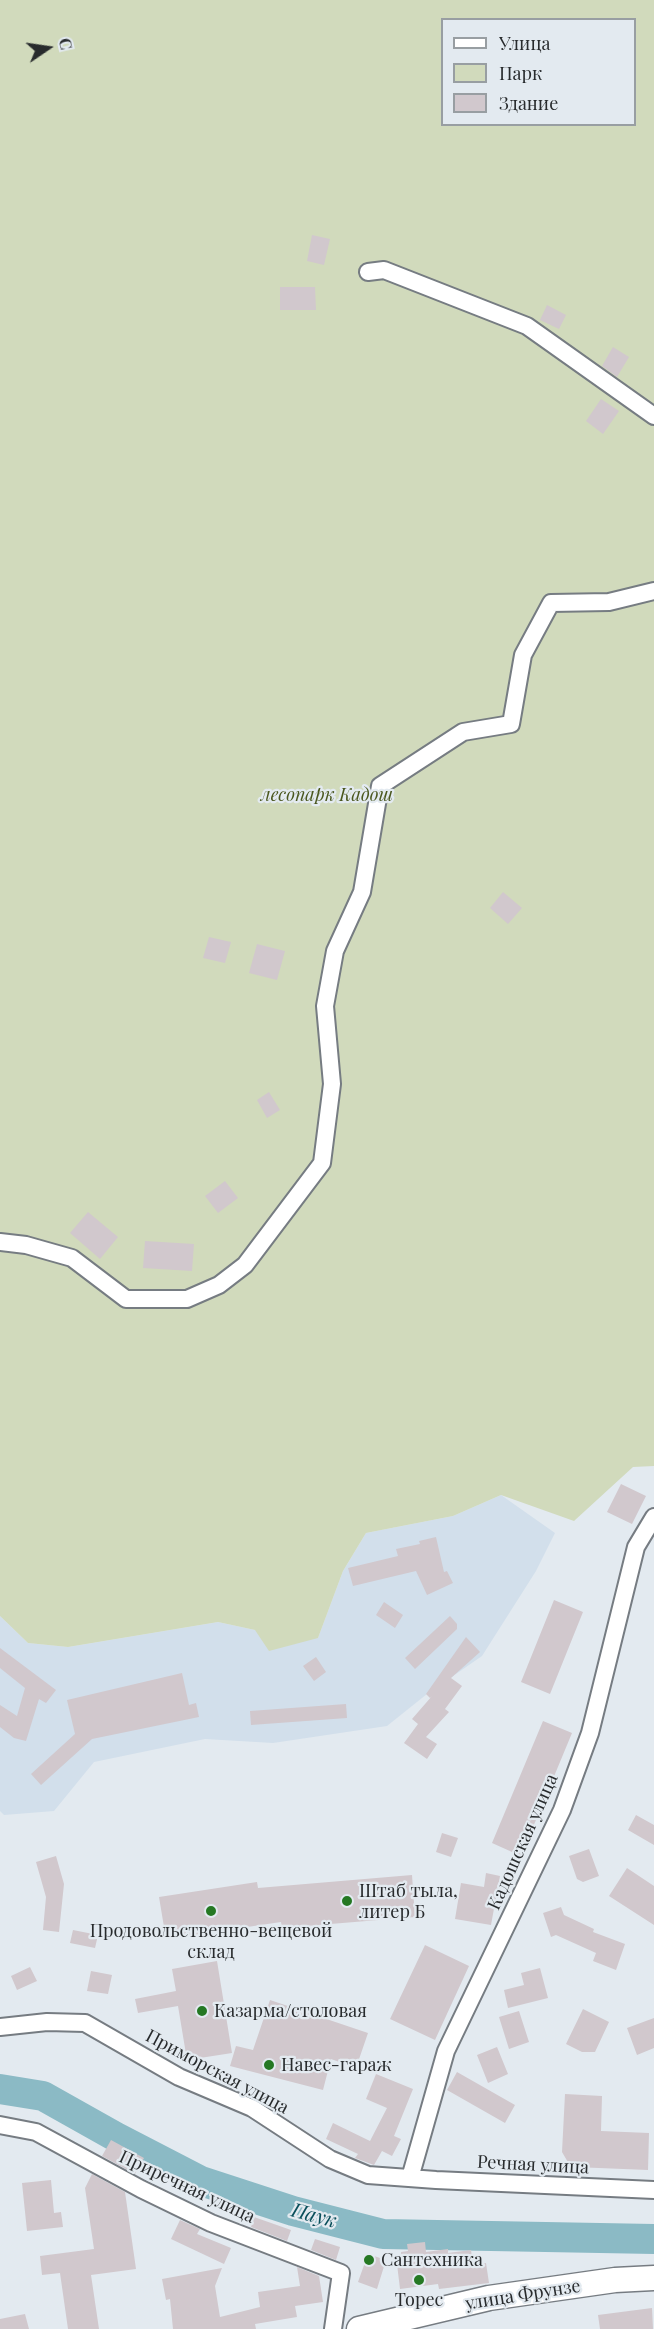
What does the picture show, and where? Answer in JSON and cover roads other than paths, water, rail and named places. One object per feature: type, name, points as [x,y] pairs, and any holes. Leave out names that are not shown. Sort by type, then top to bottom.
[{"type":"street","points":[[368,272],[384,270],[527,326],[654,416]]},
{"type":"street","points":[[0,1242],[26,1245],[72,1258],[126,1299],[187,1299],[219,1285],[245,1265],[322,1163],[332,1084],[325,1006],[335,951],[362,892],[380,786],[463,732],[511,724],[523,655],[551,603],[609,602],[654,591]]},
{"type":"street","name":"Кадошская улица","points":[[410,2178],[446,2051],[562,1810],[590,1733],[636,1547],[654,1517]]},
{"type":"street","name":"Приморская улица","points":[[0,2026],[46,2022],[85,2023],[179,2077],[252,2108],[330,2159],[368,2175],[410,2178]]},
{"type":"street","name":"Приречная улица","points":[[0,2125],[36,2132],[141,2189],[211,2223],[341,2273],[333,2329]]},
{"type":"street","name":"Речная улица","points":[[410,2178],[654,2190]]},
{"type":"street","name":"улица Фрунзе","points":[[359,2329],[489,2298],[615,2280],[654,2279]]},
{"type":"waterway","name":"Паук","points":[[0,2089],[43,2096],[201,2181],[293,2211],[383,2234],[654,2239]]},
{"type":"place","name":"Штаб тыла, литер Б","points":[[347,1901]]},
{"type":"place","name":"Продовольственно-вещевой склад","points":[[211,1911]]},
{"type":"place","name":"Казарма/столовая","points":[[202,2011]]},
{"type":"place","name":"Навес-гараж","points":[[269,2065]]},
{"type":"place","name":"Сантехника","points":[[369,2260]]},
{"type":"place","name":"Торес","points":[[419,2280]]},
{"type":"park label","name":"лесопарк Кадош","points":[[327,795]]}]
